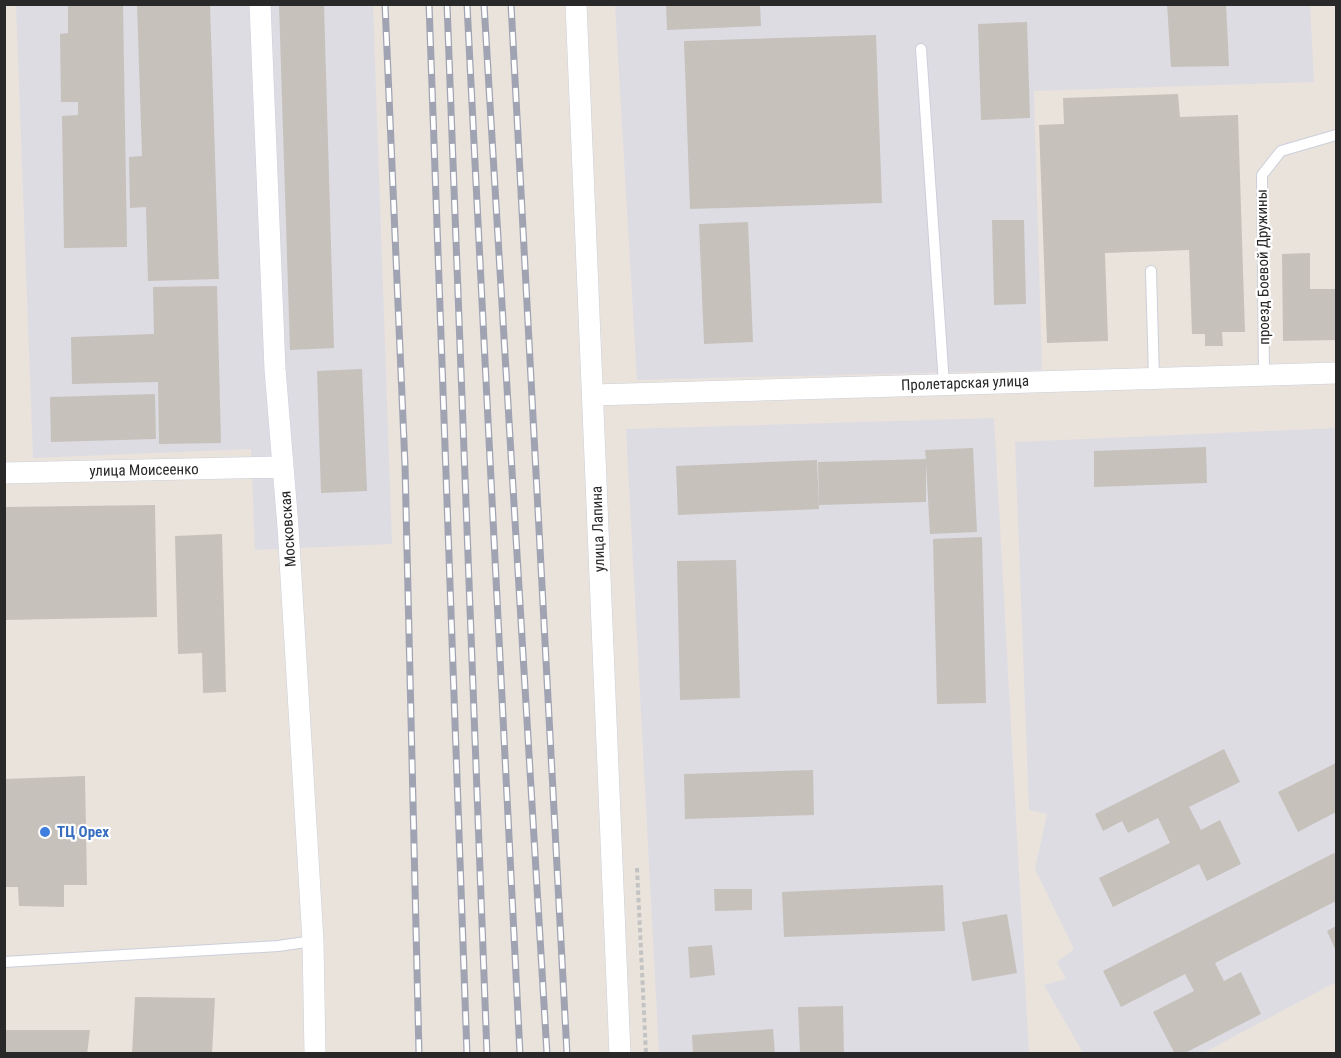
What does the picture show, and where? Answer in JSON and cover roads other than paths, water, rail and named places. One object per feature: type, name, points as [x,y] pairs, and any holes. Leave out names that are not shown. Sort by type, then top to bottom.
[{"type":"street","name":"Московская","points":[[260,4],[275,369],[289,539],[313,941],[315,1053]]},
{"type":"street","name":"улица Лапина","points":[[576,4],[620,1053]]},
{"type":"street","name":"Пролетарская улица","points":[[594,395],[1336,373]]},
{"type":"street","name":"улица Моисеенко","points":[[4,473],[283,467]]},
{"type":"lane","points":[[921,49],[944,384]]},
{"type":"lane","name":"проезд Боевой Дружины","points":[[1264,375],[1262,175],[1281,151],[1336,135]]},
{"type":"lane","points":[[1151,271],[1154,378]]},
{"type":"lane","points":[[4,962],[278,946],[313,941]]},
{"type":"railway","points":[[385,4],[405,465],[419,1054]]},
{"type":"railway","points":[[429,4],[467,1054]]},
{"type":"railway","points":[[447,4],[487,1054]]},
{"type":"railway","points":[[467,4],[520,1054]]},
{"type":"railway","points":[[484,4],[547,1054]]},
{"type":"railway","points":[[511,4],[567,1054]]},
{"type":"place","name":"ТЦ Орех","points":[[45,832]]}]
